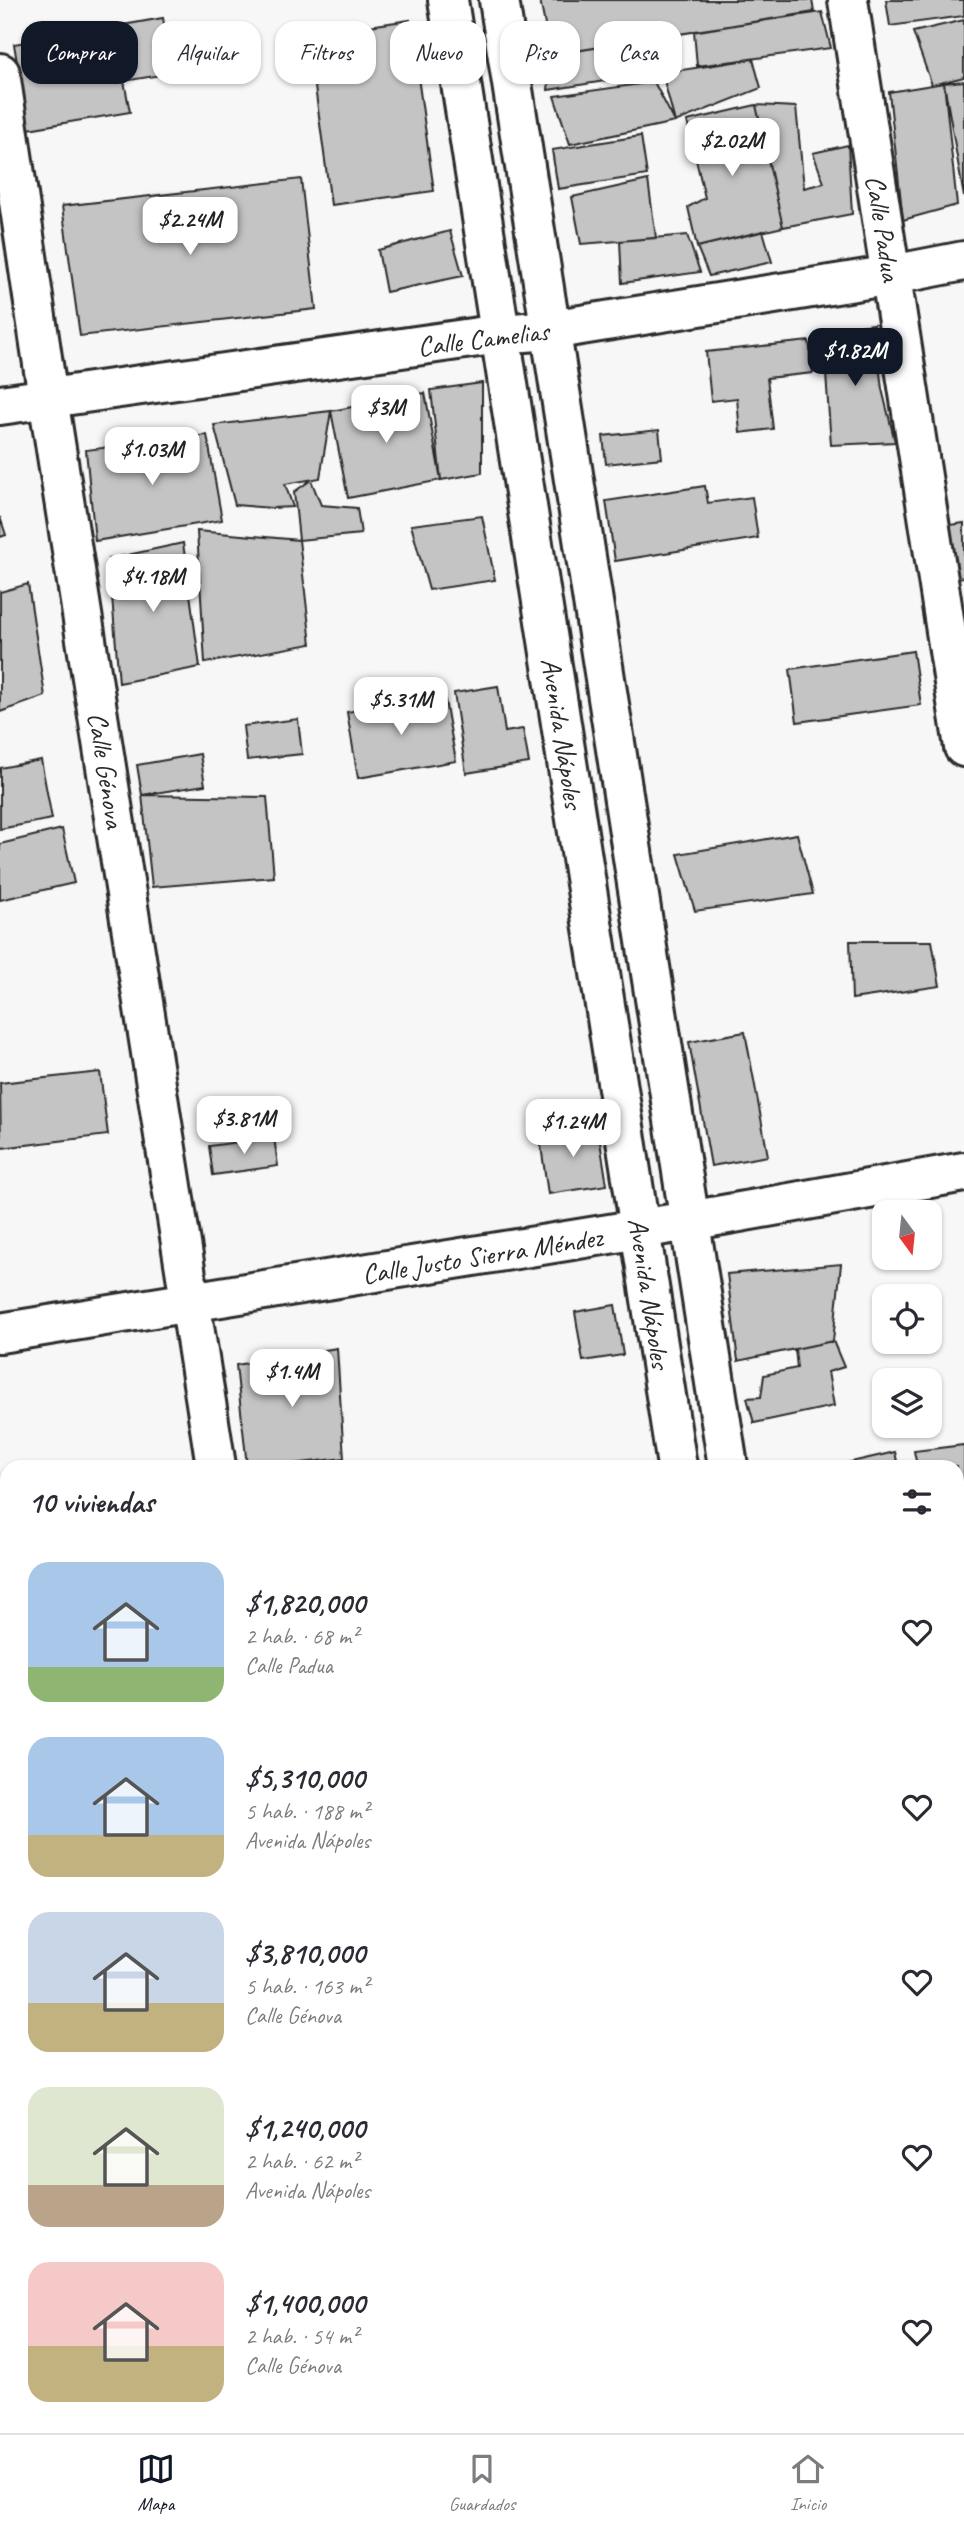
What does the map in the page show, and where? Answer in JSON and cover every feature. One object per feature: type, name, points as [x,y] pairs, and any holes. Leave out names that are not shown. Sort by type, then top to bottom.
[{"type":"street","name":"Avenida Nápoles","points":[[448,0],[676,1460]]},
{"type":"street","name":"Avenida Nápoles","points":[[499,0],[727,1460]]},
{"type":"street","name":"Calle Padua","points":[[848,0],[964,747]]},
{"type":"street","name":"Calle Génova","points":[[0,74],[48,398],[215,1460]]},
{"type":"street","name":"Calle Camelias","points":[[0,405],[500,334],[550,330],[964,261]]},
{"type":"street","name":"Calle Justo Sierra Méndez","points":[[0,1333],[689,1221],[964,1172]]},
{"type":"building","points":[[540,0],[812,0],[814,12],[682,34],[682,21],[594,21],[594,48],[580,50],[580,21],[544,21]]},
{"type":"building","points":[[886,0],[964,0],[964,16],[890,26]]},
{"type":"building","points":[[822,12],[831,48],[697,66],[694,31]]},
{"type":"building","points":[[163,18],[164,21],[152,21],[152,76],[138,79],[138,22]]},
{"type":"building","points":[[964,20],[964,77],[932,85],[913,32]]},
{"type":"building","points":[[390,23],[390,84],[419,84],[434,191],[331,205],[315,84],[376,84],[376,25]]},
{"type":"building","points":[[21,43],[21,84],[125,84],[130,112],[28,129],[14,44]]},
{"type":"building","points":[[594,48],[594,83],[548,90],[549,84],[580,84],[580,50]]},
{"type":"building","points":[[753,59],[761,88],[675,122],[665,84],[682,84],[682,70]]},
{"type":"building","points":[[964,81],[964,197],[944,83]]},
{"type":"building","points":[[944,83],[957,205],[903,220],[889,92]]},
{"type":"building","points":[[655,84],[675,122],[570,144],[554,96]]},
{"type":"building","points":[[756,105],[783,227],[697,247],[688,207],[705,198],[687,121]]},
{"type":"building","points":[[756,105],[796,107],[804,188],[824,183],[813,153],[848,145],[852,214],[783,227]]},
{"type":"building","points":[[641,136],[647,175],[558,189],[552,150]]},
{"type":"building","points":[[301,179],[316,309],[80,336],[62,206]]},
{"type":"building","points":[[648,180],[656,238],[581,244],[572,197]]},
{"type":"building","points":[[450,231],[463,276],[386,292],[378,250]]},
{"type":"building","points":[[763,231],[772,262],[709,276],[697,247]]},
{"type":"building","points":[[687,235],[700,272],[622,283],[620,241]]},
{"type":"building","points":[[874,324],[882,389],[895,442],[831,445],[823,331]]},
{"type":"building","points":[[809,341],[813,373],[767,378],[773,429],[740,433],[737,398],[711,401],[706,352]]},
{"type":"building","points":[[482,383],[482,473],[441,480],[431,390]]},
{"type":"building","points":[[425,393],[441,480],[348,498],[331,411]]},
{"type":"building","points":[[331,411],[320,478],[285,484],[293,507],[235,505],[214,425]]},
{"type":"building","points":[[659,430],[662,458],[606,464],[603,436]]},
{"type":"building","points":[[207,435],[222,520],[95,541],[86,450]]},
{"type":"building","points":[[311,480],[321,505],[357,508],[361,534],[299,540],[294,492]]},
{"type":"building","points":[[705,486],[708,503],[752,497],[758,538],[615,561],[606,501]]},
{"type":"building","points":[[482,516],[495,580],[429,590],[411,525]]},
{"type":"building","points":[[0,517],[6,535],[0,537]]},
{"type":"building","points":[[964,523],[964,577],[952,579],[944,526]]},
{"type":"building","points":[[197,531],[299,540],[311,644],[205,663]]},
{"type":"building","points":[[183,543],[200,667],[119,683],[109,559]]},
{"type":"building","points":[[28,584],[45,696],[0,712],[0,592]]},
{"type":"building","points":[[913,651],[921,705],[797,722],[790,669]]},
{"type":"building","points":[[498,686],[505,732],[523,729],[529,763],[466,773],[454,693]]},
{"type":"building","points":[[444,695],[456,761],[358,778],[347,712]]},
{"type":"building","points":[[298,719],[302,754],[247,760],[243,726]]},
{"type":"building","points":[[200,754],[205,785],[142,795],[137,765]]},
{"type":"building","points":[[41,760],[52,819],[0,829],[0,768]]},
{"type":"building","points":[[142,795],[267,797],[274,877],[152,887]]},
{"type":"building","points":[[62,829],[74,883],[0,900],[0,844]]},
{"type":"building","points":[[797,834],[813,894],[695,911],[678,854]]},
{"type":"building","points":[[850,941],[932,941],[940,986],[852,999]]},
{"type":"building","points":[[745,1032],[768,1156],[711,1166],[689,1042]]},
{"type":"building","points":[[100,1072],[108,1135],[1,1148],[0,1083]]},
{"type":"building","points":[[597,1123],[607,1185],[548,1194],[539,1132]]},
{"type":"building","points":[[274,1137],[278,1166],[213,1175],[209,1146]]},
{"type":"building","points":[[841,1264],[833,1341],[738,1361],[727,1274]]},
{"type":"building","points":[[615,1305],[623,1355],[583,1361],[575,1312]]},
{"type":"building","points":[[833,1341],[844,1367],[828,1372],[834,1406],[754,1423],[747,1398],[761,1397],[764,1375],[797,1368],[795,1349]]},
{"type":"building","points":[[337,1348],[344,1458],[246,1460],[236,1365]]},
{"type":"building","points":[[964,1445],[964,1460],[916,1460],[914,1451]]},
{"type":"building","points":[[895,1452],[897,1460],[860,1460]]}]
